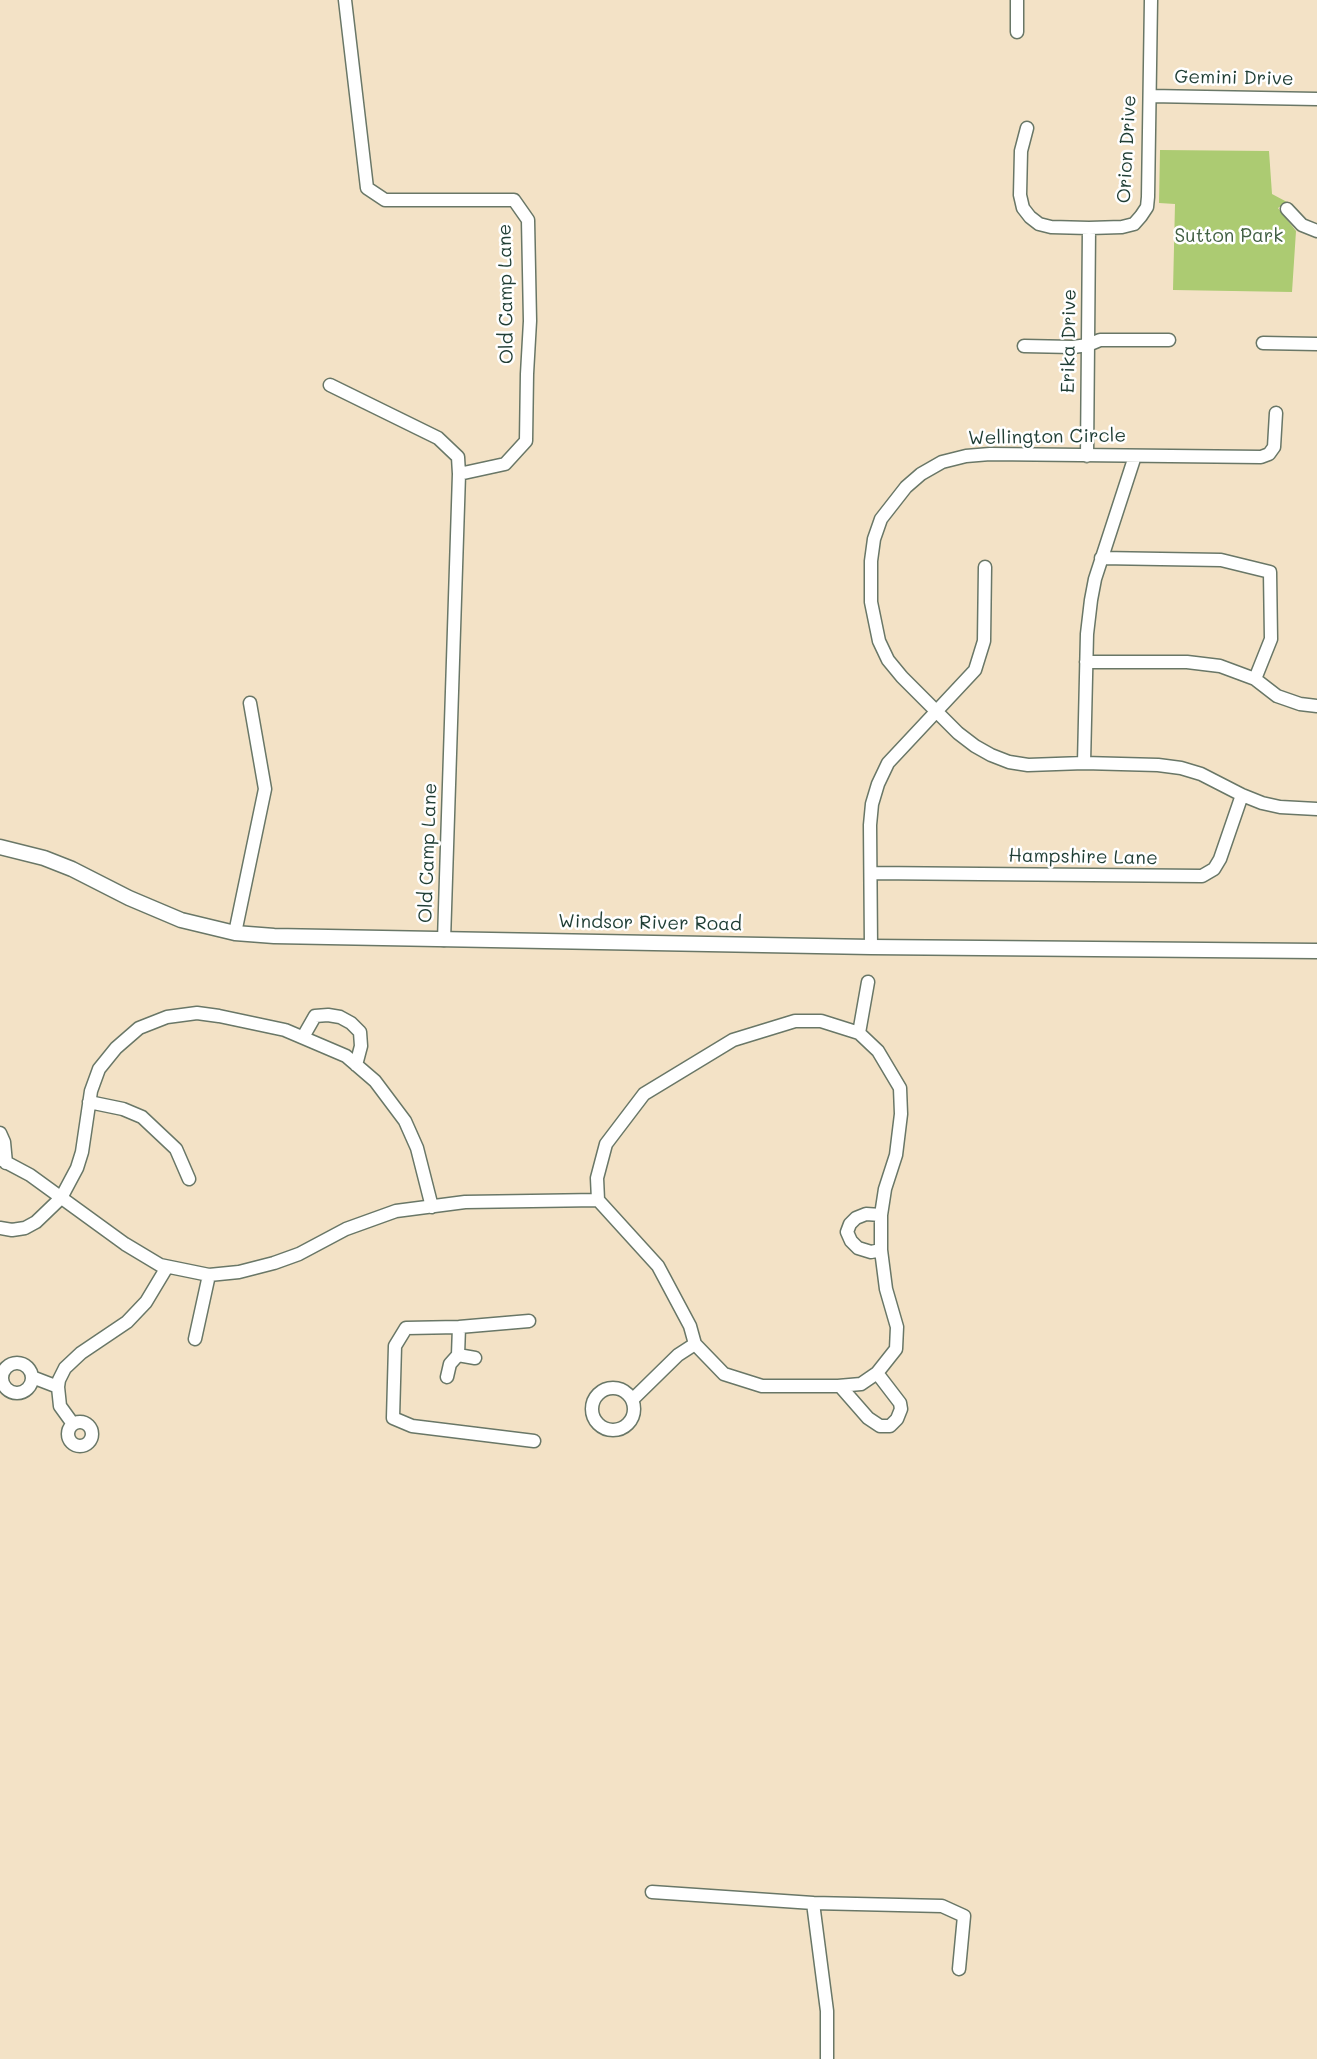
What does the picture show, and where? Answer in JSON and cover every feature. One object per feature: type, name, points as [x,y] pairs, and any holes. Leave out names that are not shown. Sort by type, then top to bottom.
[{"type":"main road","name":"Windsor River Road","points":[[0,847],[44,858],[72,869],[129,898],[181,920],[235,933],[444,940],[1317,951]]},
{"type":"street","name":"Old Camp Lane","points":[[345,0],[367,188],[385,200],[514,200],[528,220],[530,321],[526,441],[505,464],[459,474]]},
{"type":"street","points":[[1017,0],[1017,32]]},
{"type":"street","name":"Orion Drive","points":[[1027,128],[1021,151],[1020,195],[1023,208],[1030,218],[1052,226],[1089,228],[1133,223],[1147,207],[1150,0]]},
{"type":"street","name":"Gemini Drive","points":[[1150,96],[1317,99]]},
{"type":"street","points":[[1287,209],[1302,225],[1317,231]]},
{"type":"street","name":"Erika Drive","points":[[1087,456],[1089,228]]},
{"type":"street","points":[[1024,345],[1073,346],[1088,345],[1100,340],[1169,340]]},
{"type":"street","points":[[1264,343],[1317,344]]},
{"type":"street","name":"Old Camp Lane","points":[[330,385],[438,438],[458,457],[444,940]]},
{"type":"street","name":"Wellington Circle","points":[[1276,413],[1274,447],[1269,454],[1261,457],[990,454],[942,461],[906,487],[881,519],[874,539],[871,561],[871,602],[877,632],[888,660],[902,677],[937,713],[975,746],[1009,762],[1028,765],[1084,763],[1181,768],[1201,774],[1242,795],[1280,807],[1317,809]]},
{"type":"street","points":[[1084,763],[1086,662],[1091,600],[1101,558],[1135,456]]},
{"type":"street","points":[[1101,558],[1221,560],[1270,572],[1271,639],[1255,679]]},
{"type":"street","points":[[871,947],[870,825],[878,784],[888,763],[975,670],[984,641],[985,568]]},
{"type":"street","points":[[1086,662],[1203,663],[1220,666],[1255,679],[1277,696],[1300,704],[1317,706]]},
{"type":"street","points":[[235,933],[265,789],[250,703]]},
{"type":"street","name":"Hampshire Lane","points":[[871,873],[1202,876],[1214,869],[1220,859],[1242,795]]},
{"type":"street","points":[[859,1032],[868,982]]},
{"type":"street","points":[[0,1228],[25,1228],[36,1222],[61,1198],[79,1160],[89,1102],[99,1069],[116,1048],[139,1028],[167,1017],[197,1013],[285,1030],[346,1056],[375,1081],[405,1121],[417,1148],[432,1207]]},
{"type":"street","points":[[303,1037],[315,1016],[340,1017],[360,1032],[361,1046],[356,1065]]},
{"type":"street","points":[[795,1021],[821,1021],[859,1032],[878,1052],[900,1088],[901,1114],[896,1156],[885,1189],[881,1215],[881,1250],[886,1289],[898,1327],[896,1349],[877,1373],[861,1384],[762,1386],[724,1374],[695,1344],[690,1326],[658,1266],[598,1200],[597,1178],[606,1144],[644,1094],[733,1040],[795,1021]]},
{"type":"street","points":[[89,1102],[123,1109],[142,1117],[176,1149],[189,1179]]},
{"type":"street","points":[[0,1133],[4,1142],[3,1161],[30,1175],[125,1244],[160,1265],[209,1275],[239,1272],[274,1263],[299,1254],[346,1229],[396,1211],[465,1202],[598,1200]]},
{"type":"street","points":[[881,1215],[866,1214],[856,1217],[847,1232],[858,1248],[871,1252],[881,1250]]},
{"type":"street","points":[[73,1424],[60,1406],[58,1387],[65,1368],[81,1353],[127,1322],[167,1267]]},
{"type":"street","points":[[195,1339],[209,1275]]},
{"type":"street","points":[[529,1321],[405,1328],[395,1346],[393,1418],[412,1426],[534,1441]]},
{"type":"street","points":[[447,1377],[450,1364],[458,1355],[459,1327]]},
{"type":"street","points":[[632,1400],[678,1355],[695,1344]]},
{"type":"street","points":[[458,1355],[475,1358]]},
{"type":"street","points":[[840,1386],[868,1418],[880,1426],[890,1426],[897,1419],[900,1403],[877,1373]]},
{"type":"street","points":[[32,1377],[58,1387]]},
{"type":"street","points":[[652,1892],[813,1903],[942,1906],[964,1916],[959,1969]]},
{"type":"street","points":[[813,1903],[827,2011],[827,2059]]},
{"type":"green space","name":"Sutton Park","points":[[1160,150],[1269,151],[1272,194],[1287,202],[1278,208],[1296,231],[1292,292],[1173,290],[1175,204],[1159,203]]}]
